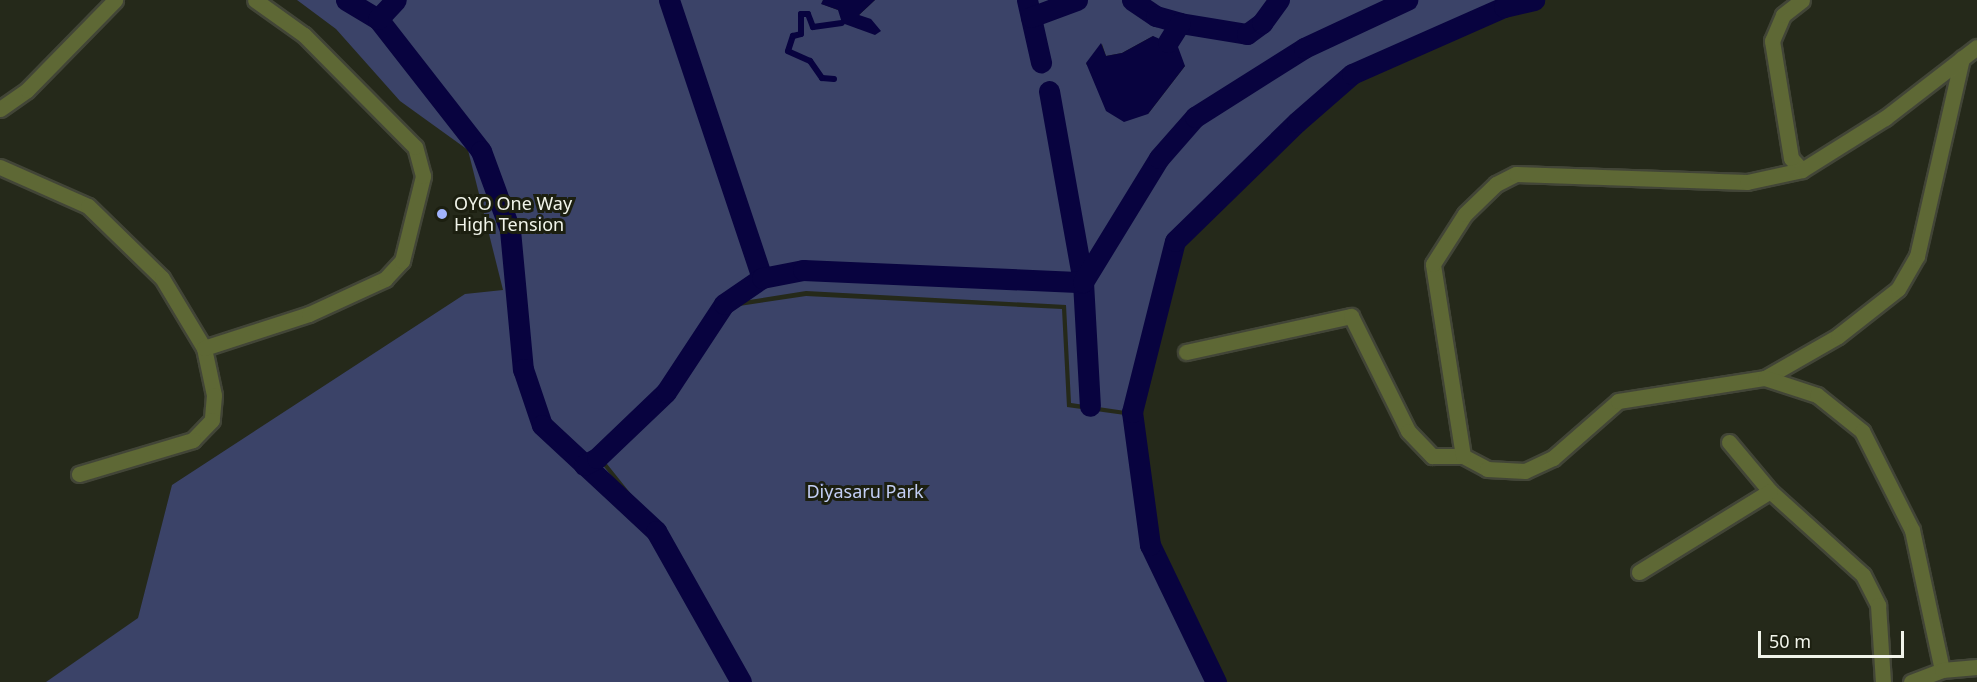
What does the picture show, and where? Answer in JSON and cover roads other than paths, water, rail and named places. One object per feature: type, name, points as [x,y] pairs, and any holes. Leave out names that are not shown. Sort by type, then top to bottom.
[{"type":"street","points":[[0,109],[27,90],[115,0]]},
{"type":"street","points":[[204,348],[309,314],[385,279],[402,261],[423,176],[415,147],[304,35],[255,0]]},
{"type":"street","points":[[1802,0],[1783,15],[1772,41],[1791,158],[1802,170]]},
{"type":"street","points":[[1463,456],[1433,264],[1465,213],[1496,184],[1516,174],[1747,182],[1802,170],[1884,118],[1977,47]]},
{"type":"street","points":[[1186,352],[1351,316],[1408,431],[1432,456],[1463,456],[1487,469],[1525,471],[1553,458],[1618,401],[1765,378],[1838,336],[1898,289],[1917,256],[1962,58]]},
{"type":"street","points":[[0,167],[88,206],[162,278],[204,348],[214,395],[212,420],[193,440],[79,474]]},
{"type":"street","points":[[1765,378],[1817,395],[1862,431],[1912,530],[1942,670]]},
{"type":"street","points":[[1729,442],[1770,491],[1863,575],[1878,605],[1884,682]]},
{"type":"street","points":[[1639,572],[1770,491]]},
{"type":"street","points":[[1911,682],[1942,670],[1977,667]]},
{"type":"waterway","points":[[346,0],[378,19],[481,151],[510,230],[523,369],[542,425],[656,531],[741,682]]},
{"type":"waterway","points":[[378,19],[396,0]]},
{"type":"waterway","points":[[669,0],[762,278]]},
{"type":"waterway","points":[[1027,0],[1041,62]]},
{"type":"waterway","points":[[1031,17],[1077,0]]},
{"type":"waterway","points":[[1132,0],[1156,16],[1180,23],[1247,34],[1262,23],[1279,0]]},
{"type":"waterway","points":[[584,465],[597,458],[666,392],[724,304],[762,278],[803,270],[1083,282],[1159,158],[1195,117],[1304,48],[1407,0]]},
{"type":"waterway","points":[[1216,682],[1150,545],[1132,412],[1175,241],[1297,122],[1352,74],[1504,7],[1534,0]]},
{"type":"waterway","points":[[834,79],[822,78],[810,61],[788,51],[793,36],[801,34],[801,14],[808,14],[813,27],[842,23]]},
{"type":"waterway","points":[[1168,42],[1180,23]]},
{"type":"waterway","points":[[1049,91],[1083,282],[1090,406]]},
{"type":"place","name":"OYO One Way High Tension","points":[[442,214]]},
{"type":"park label","name":"Diyasaru Park","points":[[865,491]]}]
